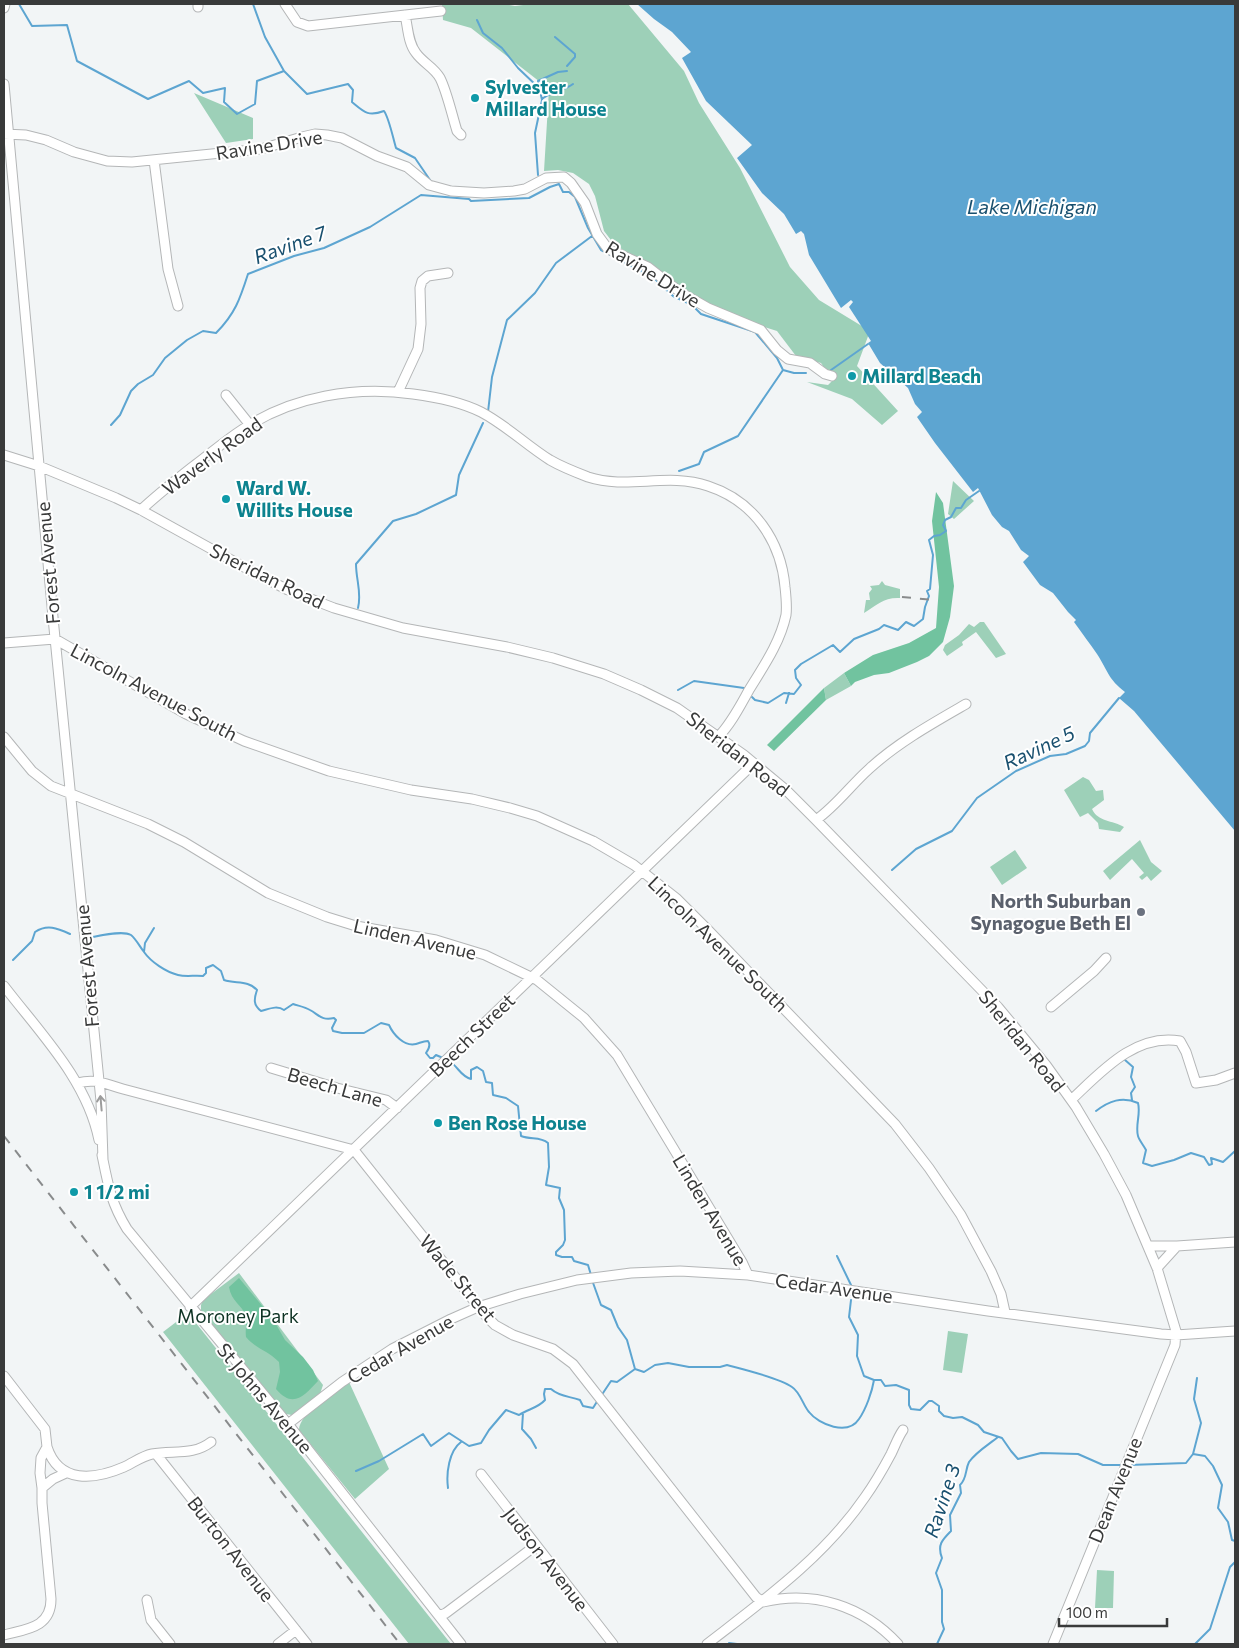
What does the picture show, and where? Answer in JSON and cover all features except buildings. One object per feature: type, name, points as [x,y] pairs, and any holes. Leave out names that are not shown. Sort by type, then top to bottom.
[{"type":"street","points":[[4,8],[5,4]]},
{"type":"street","points":[[284,4],[297,22],[308,26],[441,11]]},
{"type":"street","points":[[405,16],[413,50],[423,61],[432,67],[439,77],[457,131],[461,135]]},
{"type":"street","name":"Forest Avenue","points":[[4,84],[6,134],[102,1118],[103,1160]]},
{"type":"street","name":"Ravine Drive","points":[[6,134],[26,135],[42,139],[74,152],[107,161],[132,162],[261,149],[315,134],[342,138],[377,156],[407,167],[430,185],[451,192],[484,194],[514,191],[525,189],[546,178],[564,177],[571,183],[585,203],[597,234],[608,248],[648,267],[680,292],[708,308],[761,330],[777,350],[788,359],[810,363],[825,374],[832,376]]},
{"type":"street","points":[[154,160],[168,269],[178,306]]},
{"type":"street","points":[[398,392],[418,349],[421,324],[420,288],[422,281],[428,276],[448,273]]},
{"type":"street","name":"Waverly Road","points":[[140,510],[211,452],[250,425],[280,410],[326,396],[367,391],[398,392],[426,396],[463,405],[482,412],[549,459],[573,471],[598,480],[622,482],[670,479],[707,485],[733,497],[751,510],[760,521],[770,535],[782,564],[786,593],[786,614],[779,637],[769,658],[729,724],[718,737]]},
{"type":"street","points":[[226,395],[250,425]]},
{"type":"street","name":"Sheridan Road","points":[[4,455],[74,480],[140,510],[252,572],[288,590],[334,608],[403,628],[507,647],[562,660],[604,674],[677,708],[754,763],[786,790],[998,1007],[1042,1059],[1104,1154],[1126,1195],[1157,1268],[1176,1335]]},
{"type":"street","points":[[4,643],[55,639]]},
{"type":"street","name":"Lincoln Avenue South","points":[[55,639],[186,714],[244,741],[329,771],[411,790],[472,799],[537,816],[593,841],[642,870],[676,898],[896,1124],[929,1168],[964,1222],[991,1271],[1001,1294],[1005,1312]]},
{"type":"street","points":[[816,820],[885,756],[966,704]]},
{"type":"street","name":"Linden Avenue","points":[[4,737],[32,771],[51,786],[148,824],[197,850],[243,879],[294,904],[356,926],[452,944],[485,954],[531,978],[561,998],[584,1018],[617,1055],[681,1158],[748,1275]]},
{"type":"street","name":"Beech Street","points":[[190,1308],[754,763]]},
{"type":"street","points":[[1051,1007],[1094,971],[1106,958]]},
{"type":"street","name":"St Johns Avenue","points":[[4,986],[77,1084],[88,1105],[97,1132],[106,1182],[112,1201],[127,1230],[288,1424],[461,1644]]},
{"type":"street","points":[[1070,1100],[1125,1052],[1156,1041],[1180,1040],[1196,1083],[1216,1080],[1235,1072]]},
{"type":"street","name":"Beech Lane","points":[[271,1068],[337,1088],[386,1100],[397,1108]]},
{"type":"street","points":[[77,1084],[87,1081],[98,1081],[354,1150]]},
{"type":"street","name":"Wade Street","points":[[354,1150],[486,1316],[513,1335],[553,1349],[573,1364],[756,1597],[763,1602]]},
{"type":"street","points":[[1148,1246],[1235,1242]]},
{"type":"street","points":[[1157,1268],[1177,1246]]},
{"type":"street","name":"Cedar Avenue","points":[[288,1424],[342,1382],[412,1337],[478,1308],[520,1294],[565,1283],[618,1275],[680,1271],[748,1275],[1176,1335]]},
{"type":"street","points":[[1176,1335],[1235,1331]]},
{"type":"street","name":"Dean Avenue","points":[[1053,1644],[1175,1345],[1176,1335]]},
{"type":"street","points":[[4,1376],[43,1426],[47,1447],[55,1464],[66,1473],[78,1477],[108,1473],[147,1456],[194,1451],[211,1442]]},
{"type":"street","points":[[706,1644],[763,1602],[816,1555],[846,1522],[865,1497],[880,1474],[903,1430]]},
{"type":"street","points":[[4,1635],[42,1622],[50,1612],[51,1599],[40,1465],[47,1447]]},
{"type":"street","name":"Burton Avenue","points":[[156,1454],[307,1644]]},
{"type":"street","points":[[42,1488],[53,1479],[66,1473]]},
{"type":"street","name":"Judson Avenue","points":[[481,1474],[535,1546],[613,1644]]},
{"type":"street","points":[[439,1616],[446,1613],[535,1546]]},
{"type":"street","points":[[763,1602],[793,1599],[816,1600],[848,1608],[868,1618],[882,1628],[898,1644]]},
{"type":"street","points":[[147,1600],[151,1620],[170,1644]]},
{"type":"street","points":[[278,1644],[296,1630]]},
{"type":"green space","points":[[503,4],[515,6],[531,4],[628,4],[684,71],[699,103],[740,168],[790,267],[819,300],[870,331],[857,366],[898,411],[882,425],[852,399],[807,382],[828,385],[833,380],[821,363],[796,356],[777,331],[746,321],[696,297],[614,244],[604,231],[595,196],[589,184],[573,173],[558,170],[544,171],[549,89],[471,28],[443,20],[442,5]]},
{"type":"green space","points":[[194,93],[253,118],[253,139],[226,143]]},
{"type":"green space","points":[[953,481],[974,501],[954,519],[948,514]]},
{"type":"green space","points":[[936,492],[943,503],[954,586],[950,617],[943,642],[929,656],[917,662],[889,673],[874,675],[855,682],[851,686],[844,673],[873,655],[909,643],[936,628],[939,587],[932,521]]},
{"type":"green space","points":[[882,581],[885,585],[900,589],[900,598],[885,600],[864,613],[866,600],[870,600],[869,593],[872,589],[870,586],[879,585]]},
{"type":"green space","points":[[980,622],[984,622],[1006,654],[996,658],[976,632],[962,642],[963,645],[947,656],[943,650],[945,645],[959,635],[969,624],[974,627]]},
{"type":"green space","points":[[844,673],[851,686],[826,700],[824,688]]},
{"type":"green space","points":[[824,688],[826,700],[774,751],[767,745]]},
{"type":"green space","points":[[1083,777],[1089,780],[1096,791],[1103,790],[1104,800],[1092,809],[1102,819],[1124,827],[1120,832],[1099,829],[1098,823],[1088,813],[1080,817],[1064,790]]},
{"type":"green space","points":[[1140,840],[1151,862],[1162,871],[1151,881],[1147,876],[1142,880],[1139,877],[1144,873],[1132,859],[1110,880],[1103,871]]},
{"type":"green space","points":[[1015,850],[1027,868],[1002,885],[990,867]]},
{"type":"green space","name":"Moroney Park","points":[[239,1273],[323,1385],[320,1394],[292,1415],[286,1414],[201,1312],[203,1300]]},
{"type":"green space","points":[[239,1278],[273,1319],[285,1340],[303,1357],[313,1370],[318,1381],[298,1398],[288,1398],[276,1389],[280,1372],[279,1362],[246,1337],[246,1316],[232,1296],[229,1287]]},
{"type":"green space","points":[[188,1313],[451,1644],[409,1644],[163,1332]]},
{"type":"green space","points":[[948,1331],[968,1334],[962,1373],[943,1370]]},
{"type":"green space","points":[[349,1382],[389,1469],[355,1499],[299,1430],[301,1423],[311,1410]]},
{"type":"green space","points":[[1097,1570],[1114,1571],[1113,1608],[1095,1608]]},
{"type":"water","name":"Lake Michigan","points":[[637,4],[1235,4],[1235,831],[1134,711],[1119,698],[1125,692],[1112,679],[1074,622],[1076,620],[1053,593],[1040,585],[1023,562],[1029,556],[1021,550],[1009,531],[1002,527],[992,515],[978,488],[973,492],[917,417],[922,412],[915,404],[908,388],[880,363],[868,343],[871,341],[849,307],[853,302],[851,300],[841,308],[809,255],[804,234],[801,231],[796,234],[784,214],[762,193],[737,158],[752,145],[706,101],[682,58],[691,52],[672,32]]},
{"type":"waterway","name":"Ravine 7","points":[[19,4],[32,26],[67,25],[77,61],[148,99],[189,81],[203,93],[225,88],[224,102],[237,114],[255,104],[257,81],[284,71],[307,94],[348,84],[353,90],[352,102],[366,112],[374,114],[384,111],[396,148],[415,158],[430,180]]},
{"type":"waterway","name":"Ravine 7","points":[[253,4],[265,37],[284,71]]},
{"type":"waterway","points":[[477,20],[483,33],[502,48],[518,68],[539,88]]},
{"type":"waterway","name":"Ravine 7","points":[[555,37],[575,54],[575,57],[567,66]]},
{"type":"waterway","name":"Ravine 7","points":[[538,175],[535,133],[542,100],[538,81],[558,72],[567,71]]},
{"type":"waterway","points":[[542,99],[573,84]]},
{"type":"waterway","name":"Ravine 7","points":[[111,425],[120,415],[131,391],[138,384],[153,375],[165,358],[187,340],[203,331],[216,333],[223,326],[236,306],[248,274],[294,256],[324,248],[370,227],[421,195],[469,199],[471,201],[529,198],[559,184],[563,192],[569,192],[575,197],[588,228],[601,250],[654,278],[673,296],[692,305],[701,314],[755,332],[777,358],[783,370],[794,373],[806,373]]},
{"type":"waterway","name":"Ravine 7","points":[[488,412],[492,377],[507,320],[535,293],[556,263],[592,236]]},
{"type":"waterway","name":"Ravine 7","points":[[831,370],[868,344]]},
{"type":"waterway","name":"Ravine 7","points":[[679,471],[699,464],[704,452],[738,436],[783,370]]},
{"type":"waterway","name":"Ravine 7","points":[[358,608],[356,564],[393,521],[416,514],[456,495],[459,475],[483,423]]},
{"type":"waterway","points":[[752,697],[755,700],[768,703],[784,693],[794,694],[801,685],[796,678],[795,670],[801,664],[833,645],[840,652],[854,639],[879,629],[884,625],[898,630],[906,622],[914,626],[923,619],[929,596],[927,591],[930,589],[933,555],[929,540],[946,531],[943,525],[945,520],[951,517],[956,508],[961,508],[966,500],[979,491]]},
{"type":"waterway","points":[[678,690],[694,681],[744,688]]},
{"type":"waterway","points":[[786,703],[789,693]]},
{"type":"waterway","name":"Ravine 5","points":[[892,870],[916,849],[952,831],[977,798],[1016,771],[1050,756],[1066,754],[1085,746],[1089,741],[1090,733],[1119,698]]},
{"type":"waterway","name":"Ravine 3","points":[[13,960],[32,941],[35,932],[39,930],[52,928],[70,934]]},
{"type":"waterway","name":"Ravine 3","points":[[154,928],[145,943],[144,952],[155,963],[173,974],[203,976],[206,973],[206,968],[213,965],[221,971],[224,980],[246,983],[257,990],[255,1002],[261,1011],[270,1008],[284,1010],[293,1004],[308,1009],[321,1017],[334,1018],[336,1020],[332,1028],[333,1031],[342,1033],[364,1033],[381,1023],[389,1025],[396,1036],[403,1042],[416,1044],[428,1041],[429,1047],[426,1053],[430,1058],[436,1055],[443,1058]]},
{"type":"waterway","name":"Ravine 3","points":[[93,937],[128,934],[133,937],[144,952]]},
{"type":"waterway","points":[[1125,1060],[1133,1067],[1131,1077],[1135,1087],[1131,1093],[1132,1100]]},
{"type":"waterway","name":"Ravine 3","points":[[449,1061],[467,1078],[471,1079],[471,1070],[477,1067],[483,1071],[486,1082],[492,1083],[493,1095],[506,1098],[518,1106],[521,1136],[548,1143],[549,1167],[546,1185],[560,1188],[559,1198],[564,1210],[565,1240],[556,1252],[556,1255],[572,1257],[574,1261],[588,1265],[591,1275]]},
{"type":"waterway","points":[[1096,1111],[1121,1100],[1138,1103],[1137,1132],[1146,1150],[1143,1163],[1152,1166],[1191,1153],[1204,1157],[1209,1165],[1212,1164],[1211,1158],[1223,1162],[1235,1151]]},
{"type":"waterway","points":[[837,1256],[851,1285]]},
{"type":"waterway","name":"Ravine 3","points":[[592,1280],[601,1305],[611,1310],[618,1327],[627,1340],[635,1369]]},
{"type":"waterway","points":[[851,1300],[849,1317],[858,1335],[857,1356],[864,1376],[874,1380]]},
{"type":"waterway","name":"Ravine 3","points":[[601,1396],[611,1381],[617,1382],[635,1369],[644,1372],[655,1365],[668,1363],[689,1367],[720,1367],[727,1365],[779,1380],[792,1387],[814,1417],[826,1424],[841,1428],[848,1427],[859,1419],[872,1390],[874,1380],[881,1380],[885,1386],[896,1385],[909,1390],[909,1405],[911,1409],[920,1410],[929,1401],[932,1401],[939,1406],[939,1411],[944,1416],[962,1417],[978,1425],[984,1432],[1002,1438],[1018,1459],[1041,1453],[1078,1454],[1103,1465],[1122,1465]]},
{"type":"waterway","points":[[1193,1454],[1201,1423],[1194,1399],[1197,1378]]},
{"type":"waterway","name":"Ravine 3","points":[[356,1471],[379,1461],[423,1434],[431,1446],[449,1433],[469,1446],[481,1443],[506,1410],[519,1415],[536,1407],[545,1400],[545,1389],[551,1389],[561,1395],[580,1400],[583,1406],[593,1408],[598,1400]]},
{"type":"waterway","points":[[523,1413],[522,1429],[536,1448]]},
{"type":"waterway","name":"Ravine 3","points":[[937,1644],[944,1629],[942,1622],[942,1590],[936,1573],[942,1558],[940,1546],[951,1531],[950,1515],[961,1493],[960,1485],[964,1480],[969,1462],[998,1437]]},
{"type":"waterway","points":[[448,1488],[449,1463],[454,1451],[461,1442]]},
{"type":"waterway","name":"Ravine 3","points":[[1129,1465],[1186,1463],[1193,1454],[1205,1456],[1213,1466],[1222,1485],[1218,1508],[1228,1522],[1232,1540],[1235,1541]]},
{"type":"waterway","name":"Ravine 3","points":[[1195,1644],[1210,1629],[1230,1567],[1235,1562]]},
{"type":"waterway","points":[[729,1643],[737,1644]]},
{"type":"railway","points":[[902,597],[935,600]]},
{"type":"railway","points":[[4,1136],[400,1644]]},
{"type":"place","name":"Sylvester Millard House","points":[[475,98]]},
{"type":"place","name":"Millard Beach","points":[[852,376]]},
{"type":"place","name":"Ward W. Willits House","points":[[226,499]]},
{"type":"place","name":"North Suburban Synagogue Beth El","points":[[1141,912]]},
{"type":"place","name":"Ben Rose House","points":[[438,1123]]},
{"type":"place","name":"1 1/2 mi","points":[[74,1192]]}]
